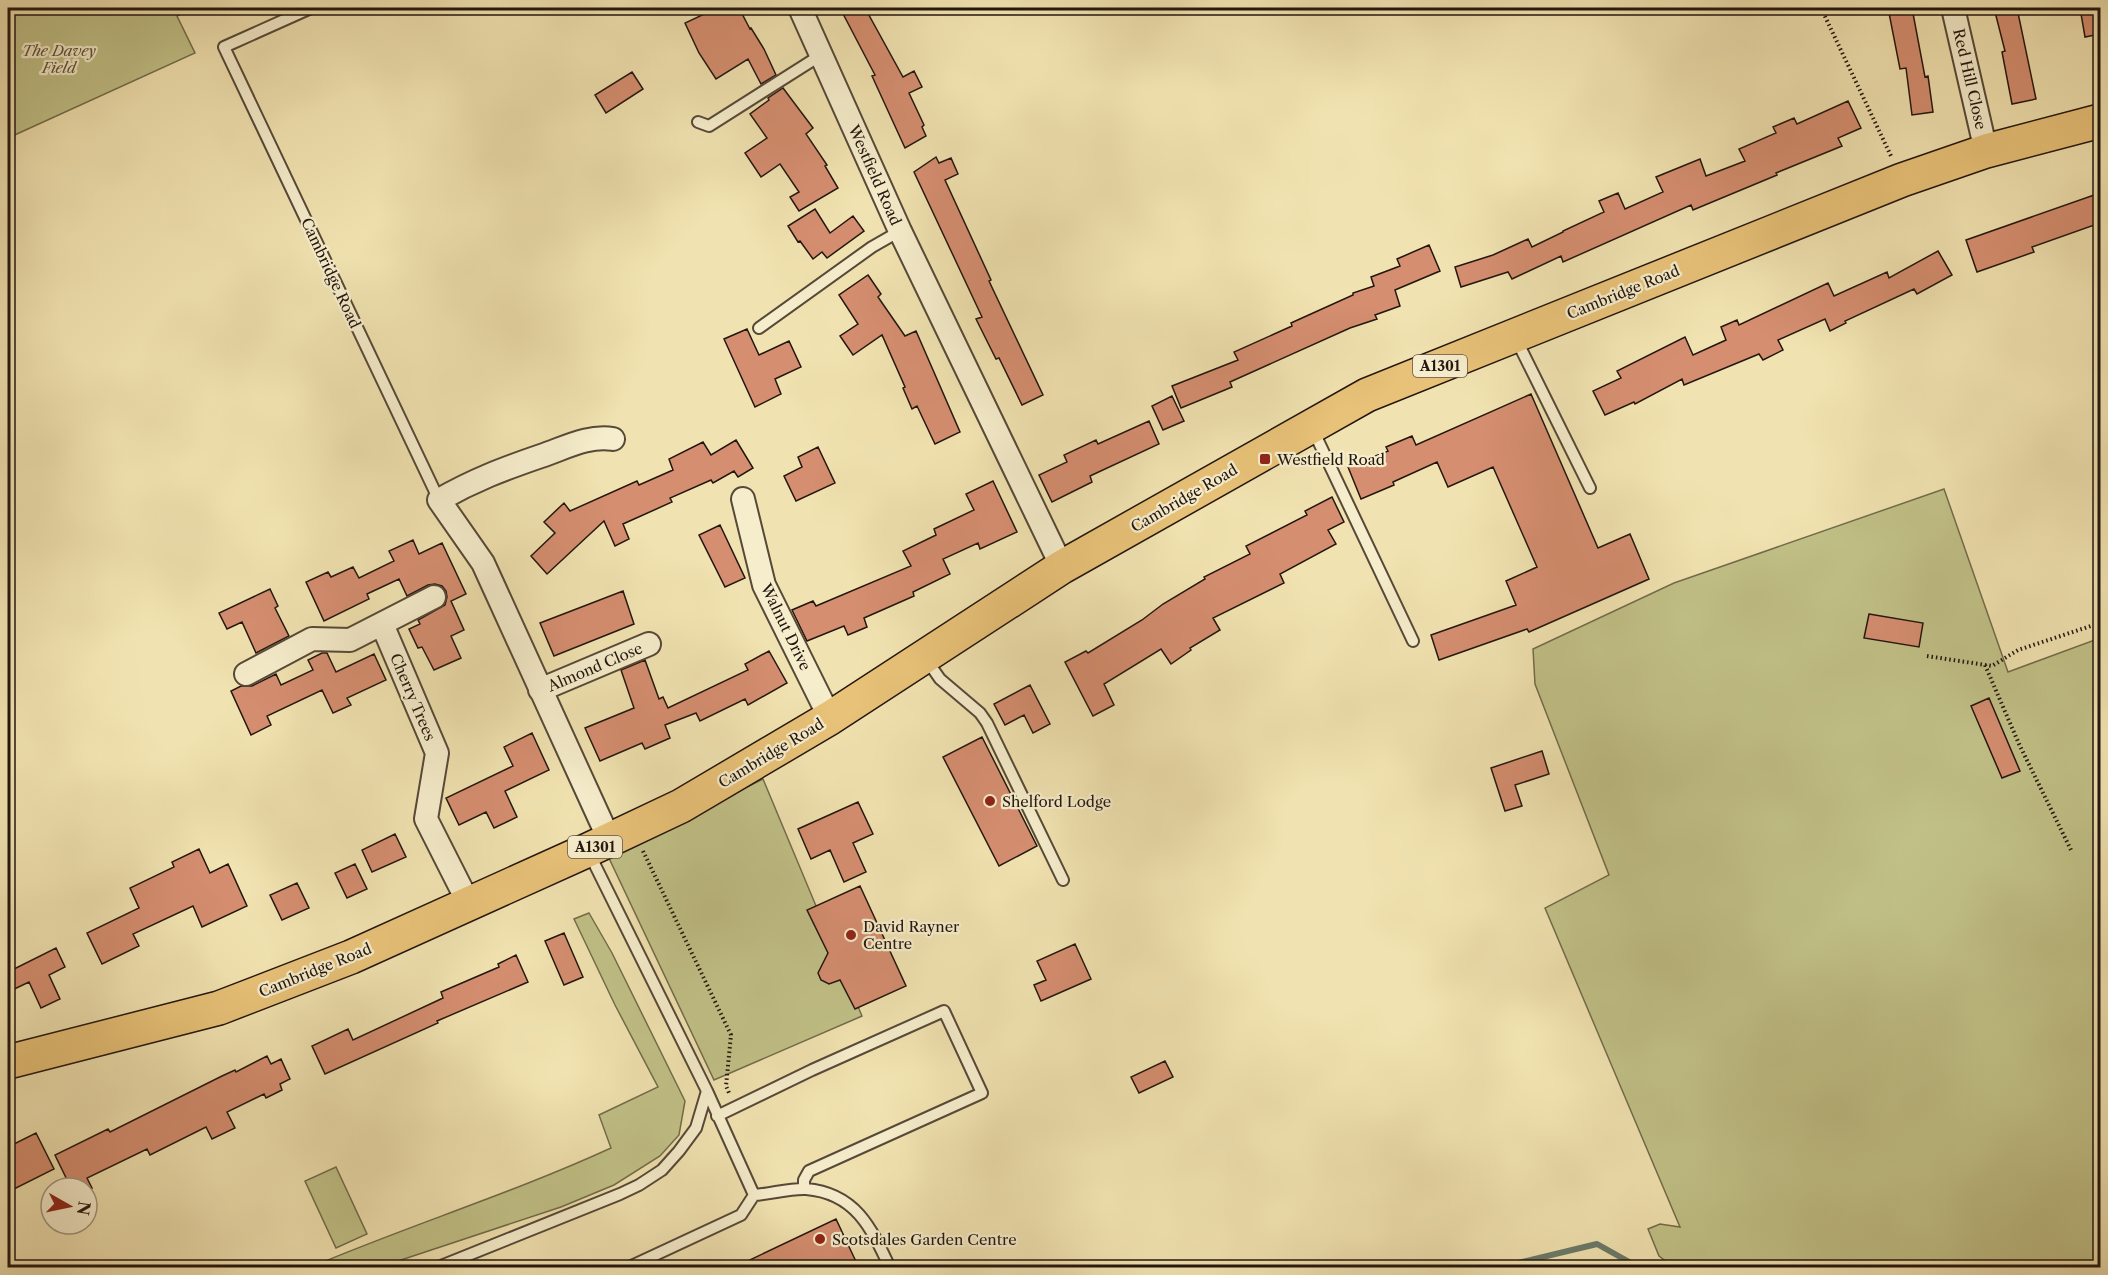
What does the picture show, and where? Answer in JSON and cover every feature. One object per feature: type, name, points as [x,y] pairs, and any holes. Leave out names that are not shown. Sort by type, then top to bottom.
[{"type":"main road","name":"Cambridge Road","points":[[8,1061],[219,1008],[351,957],[681,806],[830,718],[1062,567],[1367,395],[1902,180],[1986,151],[2100,121]]},
{"type":"street","name":"Westfield Road","points":[[800,8],[900,231],[1062,567]]},
{"type":"street","name":"Red Hill Close","points":[[1953,8],[1986,151]]},
{"type":"street","points":[[439,500],[497,470],[579,442],[602,437],[613,439]]},
{"type":"street","name":"Walnut Drive","points":[[743,498],[764,585],[830,718]]},
{"type":"street","name":"Cambridge Road","points":[[439,500],[483,563],[610,839]]},
{"type":"street","points":[[246,674],[312,639],[350,640],[434,597]]},
{"type":"street","name":"Cherry Trees","points":[[382,624],[437,753],[426,819],[469,904]]},
{"type":"street","name":"Almond Close","points":[[540,690],[649,644]]},
{"type":"lane","name":"Cambridge Road","points":[[311,8],[224,47],[439,500]]},
{"type":"lane","points":[[698,123],[709,126],[821,55]]},
{"type":"lane","points":[[759,328],[872,248],[900,231]]},
{"type":"lane","points":[[1515,336],[1590,488]]},
{"type":"lane","points":[[1311,426],[1413,641]]},
{"type":"lane","points":[[925,657],[940,679],[980,713],[987,723],[1063,880]]},
{"type":"lane","points":[[610,839],[717,1116],[754,1195]]},
{"type":"lane","points":[[717,1116],[812,1070],[944,1011],[982,1093],[809,1171],[804,1180],[804,1189]]},
{"type":"lane","points":[[436,1268],[620,1194],[662,1170],[696,1128],[707,1091]]},
{"type":"lane","points":[[754,1195],[804,1189],[837,1196],[859,1212],[878,1242],[890,1268]]},
{"type":"lane","points":[[627,1268],[741,1215],[754,1195]]},
{"type":"path","points":[[1821,8],[1902,180]]},
{"type":"path","points":[[1927,656],[1992,666],[2018,650],[2100,623]]},
{"type":"path","points":[[1984,665],[2019,744],[2072,852]]},
{"type":"path","points":[[610,839],[731,1035],[726,1086],[736,1107]]},
{"type":"green space","name":"The Davey Field","points":[[8,8],[194,8],[177,16],[195,53],[8,138]]},
{"type":"green space","points":[[1944,489],[2008,672],[2100,638],[2100,1267],[1675,1268],[1659,1256],[1648,1229],[1660,1224],[1680,1227],[1545,908],[1609,875],[1535,684],[1533,649],[1674,583]]},
{"type":"green space","points":[[763,779],[862,1016],[714,1080],[608,856]]},
{"type":"green space","points":[[589,913],[612,953],[685,1101],[679,1135],[660,1156],[614,1185],[561,1207],[380,1267],[311,1267],[537,1180],[611,1148],[599,1115],[658,1087],[574,919]]},
{"type":"green space","points":[[336,1167],[367,1234],[336,1248],[305,1181]]},
{"type":"building","points":[[717,8],[739,8],[764,49],[776,75],[761,84],[748,59],[716,79],[699,53],[685,23]]},
{"type":"building","points":[[840,8],[865,8],[903,77],[914,71],[922,87],[909,93],[924,125],[922,127],[926,136],[905,148],[872,76],[875,75]]},
{"type":"building","points":[[1888,8],[1912,8],[1925,77],[1928,76],[1933,112],[1912,115],[1906,68],[1900,69]]},
{"type":"building","points":[[1994,8],[2017,8],[2036,99],[2012,104],[2002,52],[2005,51]]},
{"type":"building","points":[[2080,8],[2100,8],[2100,34],[2085,37]]},
{"type":"building","points":[[632,72],[643,89],[606,113],[595,95]]},
{"type":"building","points":[[783,88],[813,128],[806,134],[827,165],[825,166],[838,188],[799,211],[790,197],[799,192],[780,164],[761,177],[745,153],[767,138],[750,114]]},
{"type":"building","points":[[1848,101],[1861,128],[1838,138],[1842,146],[1693,210],[1691,205],[1563,262],[1561,256],[1512,279],[1508,272],[1461,287],[1455,267],[1493,255],[1528,239],[1532,247],[1604,212],[1599,201],[1618,193],[1625,209],[1663,192],[1656,177],[1700,159],[1706,176],[1745,161],[1739,149],[1776,133],[1773,127],[1794,118],[1797,124]]},
{"type":"building","points":[[936,157],[939,163],[951,158],[958,174],[945,180],[991,280],[989,281],[1043,395],[1022,405],[999,358],[996,359],[976,319],[982,317],[914,172]]},
{"type":"building","points":[[2097,194],[2100,203],[2100,223],[2032,247],[2034,252],[1977,272],[1966,240]]},
{"type":"building","points":[[815,209],[830,233],[853,216],[864,231],[827,258],[822,252],[813,259],[788,226]]},
{"type":"building","points":[[1429,245],[1440,271],[1395,290],[1400,306],[1375,315],[1377,319],[1350,328],[1230,382],[1232,387],[1181,408],[1172,386],[1238,360],[1234,352],[1292,326],[1291,323],[1353,295],[1353,293],[1374,286],[1371,277],[1400,266],[1397,259]]},
{"type":"building","points":[[1938,251],[1952,275],[1917,294],[1914,289],[1845,321],[1846,323],[1830,331],[1825,319],[1778,340],[1783,350],[1763,360],[1759,354],[1684,385],[1682,379],[1635,404],[1634,402],[1605,415],[1593,391],[1621,378],[1617,371],[1685,337],[1693,355],[1726,340],[1721,327],[1737,320],[1739,325],[1828,283],[1834,296],[1887,272],[1889,278]]},
{"type":"building","points":[[868,275],[881,294],[878,297],[905,336],[916,331],[960,432],[935,444],[917,406],[912,409],[882,335],[853,355],[840,336],[858,324],[839,295]]},
{"type":"building","points":[[747,329],[759,355],[789,341],[801,367],[775,379],[781,394],[755,407],[724,339]]},
{"type":"building","points":[[1531,394],[1598,548],[1630,534],[1649,579],[1529,632],[1527,629],[1439,660],[1431,635],[1516,605],[1506,581],[1537,567],[1493,467],[1448,487],[1437,462],[1393,482],[1394,485],[1361,499],[1348,467],[1388,451],[1386,447],[1412,436],[1416,445]]},
{"type":"building","points":[[1172,396],[1184,421],[1163,430],[1152,406]]},
{"type":"building","points":[[1149,421],[1159,444],[1090,476],[1092,482],[1052,502],[1039,475],[1067,462],[1064,455],[1096,440],[1098,444]]},
{"type":"building","points":[[736,440],[753,468],[738,477],[734,471],[713,483],[711,480],[670,498],[672,502],[623,524],[629,539],[615,546],[604,521],[547,574],[531,556],[555,533],[544,522],[564,503],[570,511],[637,481],[639,485],[673,470],[669,459],[703,442],[711,455]]},
{"type":"building","points":[[818,447],[835,483],[796,501],[784,476],[802,467],[798,457]]},
{"type":"building","points":[[993,481],[1017,532],[980,549],[978,543],[943,559],[950,574],[913,592],[914,596],[864,618],[867,627],[848,635],[844,626],[807,641],[792,610],[813,601],[816,606],[911,566],[903,551],[936,535],[934,529],[974,510],[966,494]]},
{"type":"building","points":[[1332,497],[1344,522],[1328,530],[1336,544],[1280,574],[1284,583],[1213,618],[1220,630],[1190,648],[1191,650],[1171,664],[1161,649],[1104,684],[1114,705],[1093,716],[1065,662],[1086,651],[1088,653],[1205,579],[1204,577],[1250,554],[1246,546],[1307,515],[1305,511]]},
{"type":"building","points":[[720,525],[745,578],[725,587],[699,535]]},
{"type":"building","points":[[413,540],[419,554],[442,543],[466,594],[451,601],[464,630],[451,636],[461,658],[434,670],[422,647],[418,648],[409,629],[420,624],[418,620],[445,605],[447,597],[442,586],[428,585],[407,596],[399,579],[367,594],[369,599],[324,621],[306,582],[328,572],[331,577],[353,567],[359,578],[394,561],[389,551]]},
{"type":"building","points":[[270,589],[278,606],[275,608],[289,636],[256,653],[242,622],[227,629],[219,613]]},
{"type":"building","points":[[623,591],[634,624],[554,656],[540,623]]},
{"type":"building","points":[[1869,614],[1923,623],[1919,647],[1864,638]]},
{"type":"building","points":[[769,651],[787,683],[748,705],[745,699],[700,721],[696,713],[665,725],[670,738],[645,749],[642,743],[600,761],[585,728],[634,708],[621,670],[645,660],[659,699],[663,697],[668,708],[748,670],[745,664]]},
{"type":"building","points":[[327,653],[336,672],[374,654],[386,680],[347,698],[351,705],[333,713],[322,690],[267,716],[271,725],[251,735],[231,691],[241,686],[252,686],[276,674],[281,685],[313,670],[308,660]]},
{"type":"building","points":[[1030,685],[1050,724],[1033,733],[1024,715],[1005,725],[994,704]]},
{"type":"building","points":[[1989,698],[2020,771],[2002,778],[1971,706]]},
{"type":"building","points":[[532,733],[549,770],[505,791],[517,817],[494,828],[486,812],[459,825],[446,798],[513,766],[504,747]]},
{"type":"building","name":"Shelford Lodge","points":[[982,737],[1037,846],[999,866],[943,757]]},
{"type":"building","points":[[1542,751],[1549,774],[1515,785],[1522,806],[1505,811],[1491,768]]},
{"type":"building","points":[[858,802],[873,834],[853,843],[866,872],[844,882],[830,850],[811,859],[798,829]]},
{"type":"building","points":[[395,834],[406,857],[372,872],[362,850]]},
{"type":"building","points":[[199,849],[210,873],[228,864],[247,906],[202,927],[193,906],[133,934],[139,946],[102,964],[87,933],[139,908],[130,888],[174,867],[172,862]]},
{"type":"building","points":[[355,864],[367,889],[347,898],[335,873]]},
{"type":"building","points":[[297,883],[309,908],[282,920],[270,895]]},
{"type":"building","name":"David Rayner Centre","points":[[860,886],[906,986],[855,1009],[840,980],[829,984],[821,980],[818,973],[828,953],[807,910]]},
{"type":"building","points":[[564,933],[583,977],[564,985],[545,941]]},
{"type":"building","points":[[1075,944],[1091,979],[1041,1001],[1034,985],[1046,980],[1037,961]]},
{"type":"building","points":[[56,948],[65,967],[49,975],[60,999],[41,1008],[29,982],[8,992],[8,972]]},
{"type":"building","points":[[516,955],[528,982],[437,1021],[438,1023],[325,1074],[312,1046],[348,1029],[353,1040],[443,998],[441,992],[499,967],[498,964]]},
{"type":"building","points":[[267,1056],[271,1064],[281,1059],[290,1079],[280,1084],[282,1090],[266,1098],[264,1094],[227,1112],[235,1128],[212,1139],[206,1127],[150,1155],[147,1149],[91,1176],[65,1176],[55,1155],[108,1129],[110,1132],[235,1070],[236,1072]]},
{"type":"building","points":[[1165,1061],[1173,1077],[1139,1093],[1131,1077]]},
{"type":"building","points":[[36,1133],[54,1169],[8,1192],[8,1147]]},
{"type":"building","name":"Scotsdales Garden Centre","points":[[836,1219],[859,1268],[733,1268]]},
{"type":"waterway","points":[[1497,1268],[1597,1244],[1640,1268]]},
{"type":"place","name":"Westfield Road","points":[[1265,459]]},
{"type":"place","name":"Shelford Lodge","points":[[990,801]]},
{"type":"place","name":"David Rayner Centre","points":[[851,935]]},
{"type":"place","name":"Scotsdales Garden Centre","points":[[820,1239]]}]
